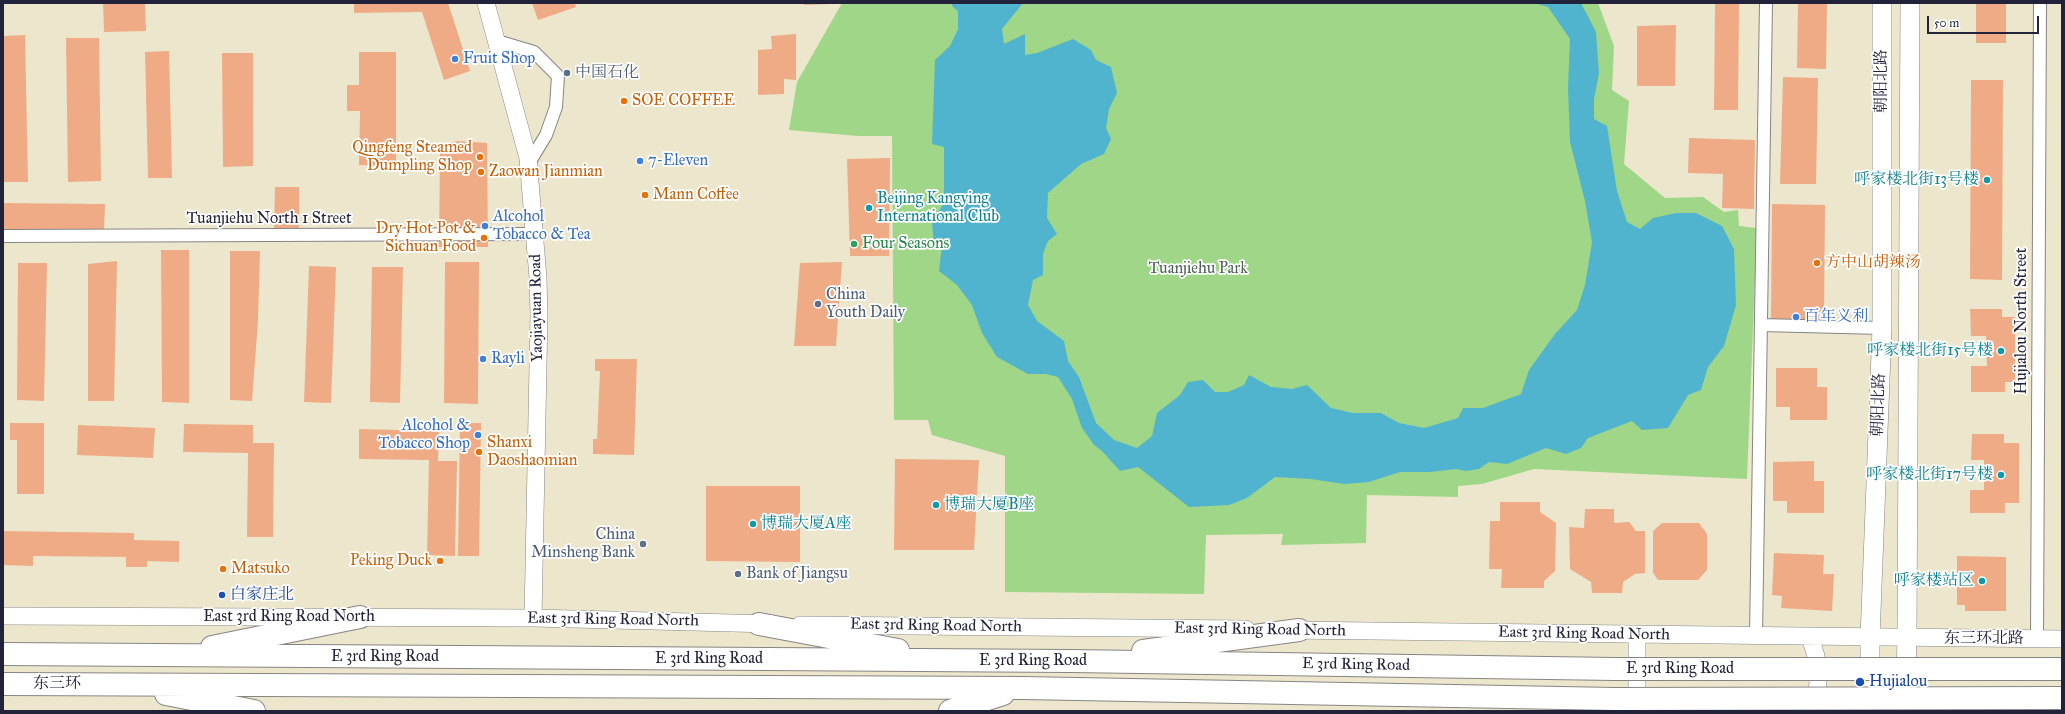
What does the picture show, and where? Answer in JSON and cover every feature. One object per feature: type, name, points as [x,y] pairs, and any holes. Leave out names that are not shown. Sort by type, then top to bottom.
[{"type":"highway","points":[[169,656],[360,617]]},
{"type":"highway","points":[[759,624],[954,660]]},
{"type":"highway","points":[[1071,661],[1299,630]]},
{"type":"highway","name":"E 3rd Ring Road","points":[[3,654],[1071,661],[1615,669],[2062,669]]},
{"type":"highway","name":"东三环","points":[[3,684],[112,684]]},
{"type":"highway","points":[[112,684],[254,711]]},
{"type":"highway","name":"E 3rd Ring Road","points":[[112,684],[1023,688],[1615,699],[2062,698]]},
{"type":"highway","points":[[950,711],[1023,688]]},
{"type":"main road","name":"朝阳北路","points":[[1870,711],[1870,638],[1882,328],[1882,3]]},
{"type":"main road","points":[[1905,711],[1907,639],[1910,3]]},
{"type":"street","name":"Yaojiayuan Road","points":[[486,3],[528,163],[535,234],[539,315],[534,618]]},
{"type":"street","points":[[1756,636],[1766,3]]},
{"type":"street","name":"Hujialou North Street","points":[[2037,639],[2040,3]]},
{"type":"street","points":[[497,41],[534,52],[558,76],[556,108],[546,135],[528,163]]},
{"type":"street","name":"Tuanjiehu North 1 Street","points":[[3,236],[535,234]]},
{"type":"street","points":[[1761,326],[1882,328]]},
{"type":"street","name":"East 3rd Ring Road North","points":[[3,616],[534,618],[759,624],[1870,638]]},
{"type":"street","points":[[1636,711],[1637,635]]},
{"type":"street","points":[[1810,637],[1816,656],[1818,682],[1815,711]]},
{"type":"street","name":"东三环北路","points":[[1870,638],[2062,639]]},
{"type":"green space","name":"Tuanjiehu Park","points":[[842,3],[1598,3],[1614,46],[1612,90],[1629,101],[1624,164],[1665,198],[1703,197],[1724,212],[1738,210],[1739,226],[1757,228],[1747,479],[1534,469],[1482,484],[1458,486],[1458,497],[1367,495],[1366,543],[1281,545],[1283,534],[1206,535],[1204,594],[1005,592],[1005,456],[932,435],[928,420],[894,420],[892,136],[858,136],[789,130],[797,82]]},
{"type":"water","points":[[952,3],[1023,3],[1002,29],[1004,44],[1025,34],[1025,55],[1037,53],[1073,39],[1091,50],[1096,60],[1111,67],[1117,93],[1109,109],[1106,128],[1111,139],[1104,154],[1081,164],[1048,193],[1047,218],[1057,234],[1048,241],[1043,254],[1043,275],[1033,280],[1028,305],[1037,321],[1064,341],[1068,361],[1079,377],[1096,423],[1114,440],[1137,448],[1152,436],[1157,413],[1180,395],[1188,382],[1203,380],[1215,392],[1228,392],[1244,385],[1249,375],[1271,387],[1292,389],[1307,385],[1331,408],[1353,413],[1381,413],[1399,423],[1424,428],[1458,418],[1463,408],[1483,408],[1521,394],[1529,370],[1555,334],[1577,310],[1585,285],[1592,242],[1585,201],[1570,142],[1568,88],[1570,39],[1548,7],[1534,3],[1581,3],[1596,32],[1599,73],[1594,99],[1594,119],[1607,126],[1617,191],[1627,222],[1640,229],[1653,218],[1676,213],[1696,213],[1722,226],[1734,249],[1736,305],[1724,346],[1708,367],[1701,390],[1688,395],[1668,428],[1642,430],[1632,421],[1588,438],[1581,448],[1566,454],[1546,448],[1507,464],[1489,462],[1479,469],[1466,471],[1456,469],[1430,472],[1400,472],[1369,482],[1344,484],[1311,479],[1275,477],[1247,498],[1229,505],[1189,507],[1138,467],[1120,471],[1102,451],[1094,445],[1082,428],[1072,399],[1058,377],[1046,374],[1028,374],[997,357],[982,333],[972,305],[957,285],[939,271],[942,246],[934,246],[932,222],[944,203],[944,147],[932,144],[935,60],[950,46],[958,29],[958,11],[952,6]]},
{"type":"building","points":[[103,3],[145,3],[146,31],[104,32]]},
{"type":"building","points":[[354,3],[448,3],[470,71],[444,80],[422,12],[354,13]]},
{"type":"building","points":[[532,3],[575,3],[576,7],[538,20]]},
{"type":"building","points":[[804,3],[831,3],[831,4],[804,5]]},
{"type":"building","points":[[1715,3],[1739,3],[1738,110],[1714,110]]},
{"type":"building","points":[[1798,3],[1827,3],[1826,69],[1797,68]]},
{"type":"building","points":[[1976,3],[2006,3],[2006,43],[1976,43]]},
{"type":"building","points":[[1676,25],[1675,86],[1637,86],[1637,26]]},
{"type":"building","points":[[796,34],[796,80],[784,79],[784,94],[758,95],[758,50],[772,49],[771,36]]},
{"type":"building","points":[[25,35],[28,182],[3,182],[3,36]]},
{"type":"building","points":[[66,38],[99,38],[101,181],[68,182]]},
{"type":"building","points":[[169,51],[172,178],[148,178],[145,52]]},
{"type":"building","points":[[359,52],[396,52],[396,166],[359,165],[360,111],[347,111],[347,85],[359,85]]},
{"type":"building","points":[[222,53],[253,53],[253,166],[223,167]]},
{"type":"building","points":[[1783,77],[1818,78],[1816,184],[1780,184]]},
{"type":"building","name":"呼家楼北街13号楼","points":[[1971,80],[2003,80],[2002,280],[1970,279]]},
{"type":"building","points":[[1689,138],[1755,140],[1754,209],[1722,208],[1723,174],[1688,173]]},
{"type":"building","points":[[458,141],[487,143],[488,247],[439,247],[440,151],[449,151],[449,143]]},
{"type":"building","name":"Beijing Kangying International Club","points":[[890,158],[889,256],[850,256],[847,159]]},
{"type":"building","points":[[275,187],[299,187],[299,236],[274,236]]},
{"type":"building","points":[[3,203],[105,204],[104,230],[3,230]]},
{"type":"building","points":[[1772,204],[1825,205],[1824,321],[1771,320]]},
{"type":"building","points":[[161,250],[189,250],[189,403],[162,402]]},
{"type":"building","points":[[230,251],[260,251],[258,321],[252,401],[230,400]]},
{"type":"building","points":[[117,261],[114,401],[88,401],[88,264]]},
{"type":"building","points":[[445,262],[479,262],[478,404],[444,403]]},
{"type":"building","name":"China Youth Daily","points":[[842,262],[836,346],[794,346],[800,263]]},
{"type":"building","points":[[18,263],[47,263],[44,401],[17,400]]},
{"type":"building","points":[[309,266],[336,267],[331,403],[304,402]]},
{"type":"building","points":[[372,267],[403,267],[400,403],[370,402]]},
{"type":"building","name":"呼家楼北街15号楼","points":[[1970,309],[2002,309],[2002,317],[2015,317],[2015,382],[2005,382],[2005,392],[1971,392],[1971,366],[1987,366],[1986,336],[1971,336]]},
{"type":"building","points":[[595,359],[637,359],[634,455],[593,454],[593,439],[597,439],[600,371],[595,371]]},
{"type":"building","points":[[1776,368],[1817,368],[1817,387],[1827,387],[1827,420],[1790,420],[1790,407],[1776,407]]},
{"type":"building","points":[[10,423],[44,423],[44,494],[17,494],[17,440],[10,440]]},
{"type":"building","points":[[460,423],[481,423],[479,556],[458,556]]},
{"type":"building","points":[[184,424],[253,425],[253,443],[274,443],[273,537],[247,537],[248,453],[183,452]]},
{"type":"building","points":[[78,425],[155,428],[153,458],[77,455]]},
{"type":"building","points":[[359,429],[439,431],[438,461],[457,461],[455,556],[427,555],[429,460],[359,459]]},
{"type":"building","name":"呼家楼北街17号楼","points":[[1972,434],[2004,434],[2004,443],[2019,443],[2019,503],[2005,503],[2005,513],[1970,513],[1970,490],[1984,490],[1984,460],[1971,460]]},
{"type":"building","name":"博瑞大厦B座","points":[[895,459],[979,460],[974,550],[894,550]]},
{"type":"building","points":[[1814,461],[1814,481],[1824,481],[1824,513],[1787,513],[1787,501],[1773,501],[1773,462]]},
{"type":"building","name":"博瑞大厦A座","points":[[706,486],[800,486],[800,562],[706,561]]},
{"type":"building","points":[[1500,502],[1540,502],[1540,512],[1556,523],[1555,571],[1544,581],[1544,588],[1501,588],[1502,569],[1489,569],[1490,521],[1500,521]]},
{"type":"building","points":[[1585,509],[1614,509],[1614,523],[1629,522],[1636,531],[1645,531],[1645,573],[1635,574],[1623,582],[1622,593],[1592,593],[1591,582],[1570,569],[1569,527],[1584,528]]},
{"type":"building","points":[[1662,523],[1699,523],[1707,534],[1707,570],[1698,580],[1658,580],[1653,573],[1653,531]]},
{"type":"building","points":[[3,531],[134,533],[134,540],[179,541],[179,562],[147,561],[147,567],[126,567],[126,557],[33,556],[33,566],[3,565]]},
{"type":"building","points":[[1774,553],[1824,555],[1823,574],[1834,574],[1832,611],[1781,608],[1782,596],[1772,595]]},
{"type":"building","name":"呼家楼站区","points":[[1957,556],[2006,557],[2006,611],[1965,611],[1965,605],[1957,605]]},
{"type":"place","name":"Fruit Shop","points":[[455,59]]},
{"type":"place","name":"中国石化","points":[[567,73]]},
{"type":"place","name":"SOE COFFEE","points":[[624,101]]},
{"type":"place","name":"Qingfeng Steamed Dumpling Shop","points":[[480,157]]},
{"type":"place","name":"7-Eleven","points":[[640,161]]},
{"type":"place","name":"Zaowan Jianmian","points":[[481,172]]},
{"type":"place","name":"呼家楼北街13号楼","points":[[1987,180]]},
{"type":"place","name":"Mann Coffee","points":[[645,195]]},
{"type":"place","name":"Beijing Kangying International Club","points":[[869,208]]},
{"type":"place","name":"Alcohol Tobacco & Tea","points":[[485,226]]},
{"type":"place","name":"Dry Hot Pot & Sichuan Food","points":[[484,238]]},
{"type":"place","name":"Four Seasons","points":[[854,244]]},
{"type":"place","name":"方中山胡辣汤","points":[[1817,263]]},
{"type":"place","name":"China Youth Daily","points":[[818,304]]},
{"type":"place","name":"百年义利","points":[[1796,317]]},
{"type":"place","name":"呼家楼北街15号楼","points":[[2001,351]]},
{"type":"place","name":"Rayli","points":[[483,359]]},
{"type":"place","name":"Alcohol & Tobacco Shop","points":[[478,435]]},
{"type":"place","name":"Shanxi Daoshaomian","points":[[479,452]]},
{"type":"place","name":"呼家楼北街17号楼","points":[[2001,475]]},
{"type":"place","name":"博瑞大厦B座","points":[[936,505]]},
{"type":"place","name":"博瑞大厦A座","points":[[753,524]]},
{"type":"place","name":"China Minsheng Bank","points":[[643,544]]},
{"type":"place","name":"Peking Duck","points":[[440,561]]},
{"type":"place","name":"Matsuko","points":[[223,569]]},
{"type":"place","name":"Bank of Jiangsu","points":[[738,574]]},
{"type":"place","name":"呼家楼站区","points":[[1982,581]]},
{"type":"place","name":"白家庄北","points":[[222,595]]},
{"type":"place","name":"Hujialou","points":[[1860,682]]}]
